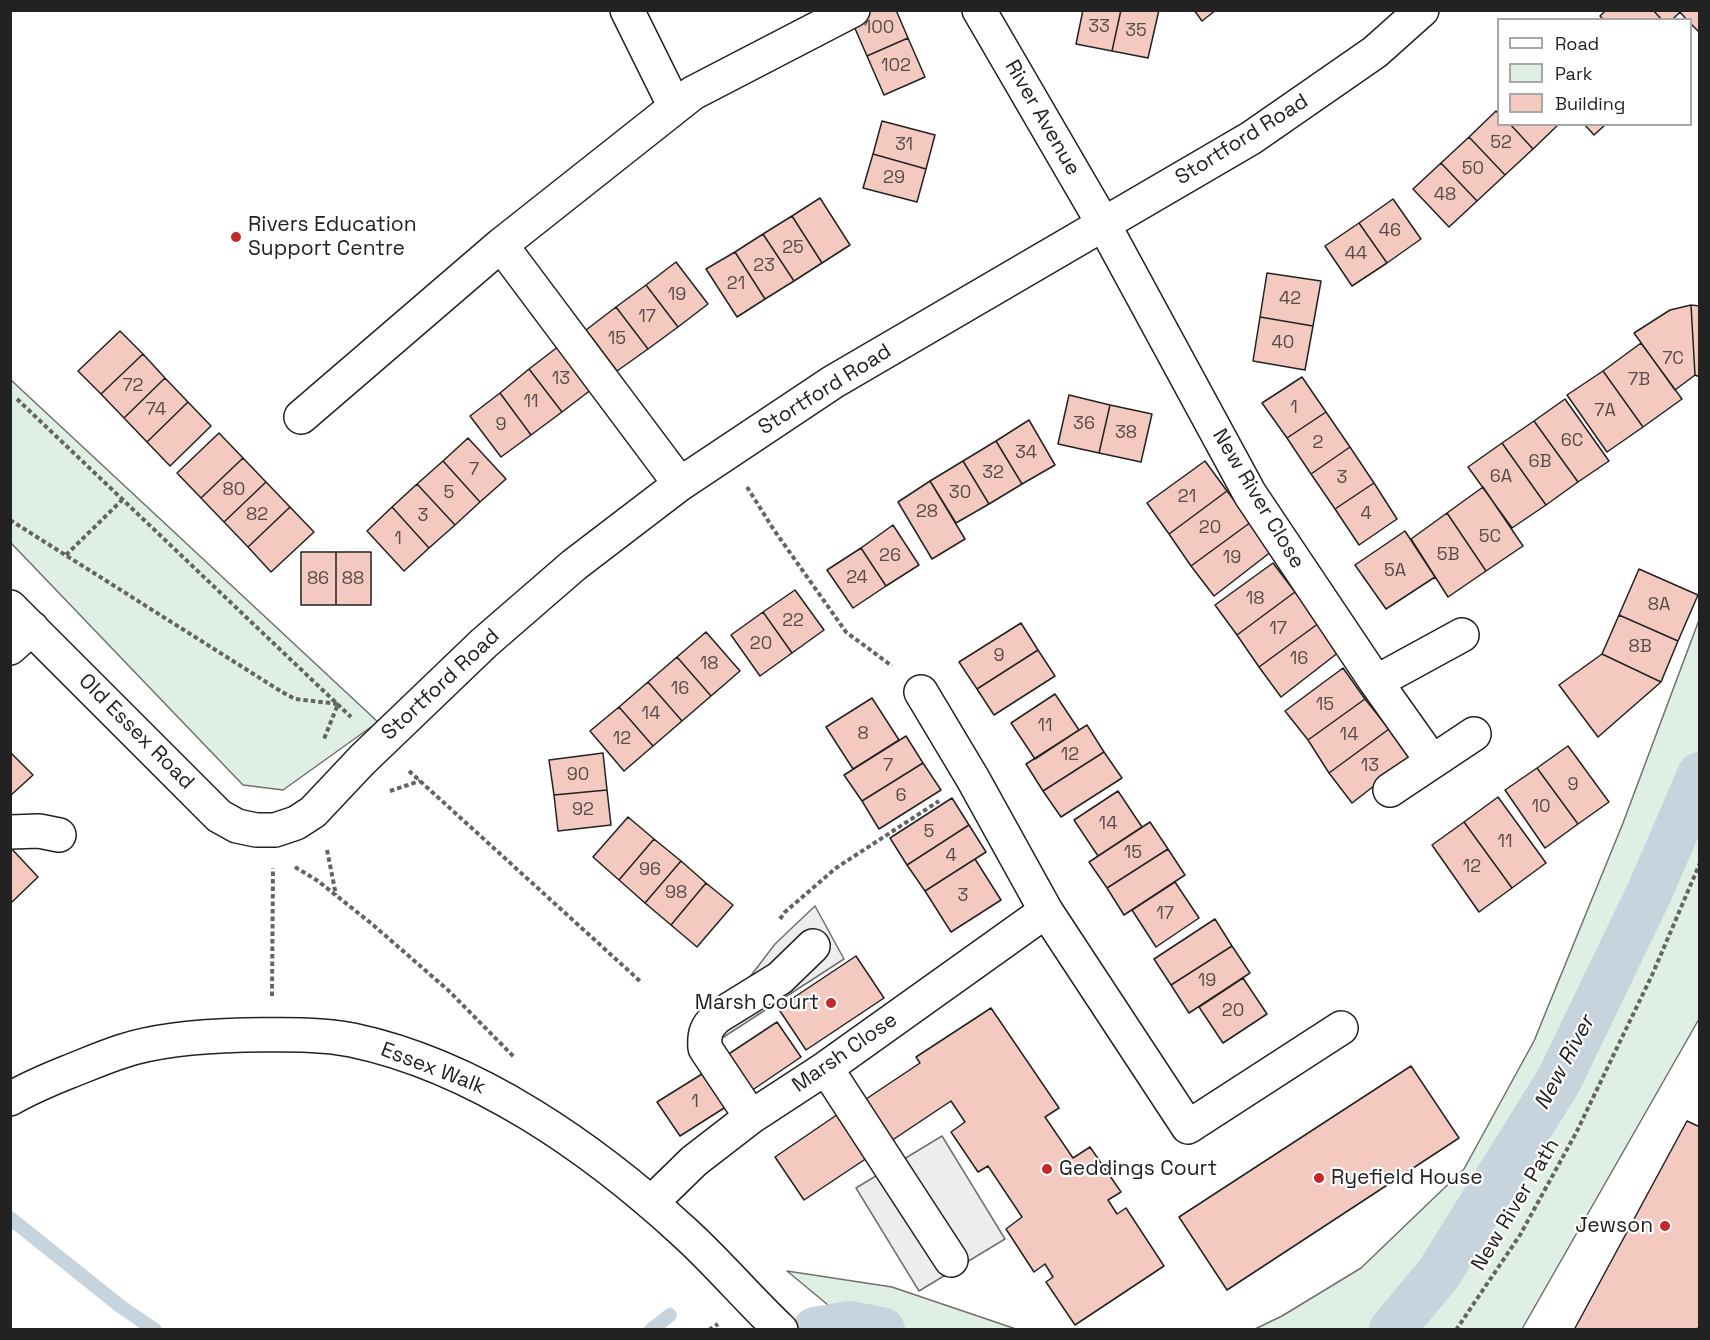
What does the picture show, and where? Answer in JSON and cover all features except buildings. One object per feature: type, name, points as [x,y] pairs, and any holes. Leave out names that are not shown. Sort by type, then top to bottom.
[{"type":"street","points":[[627,10],[675,107]]},
{"type":"street","points":[[301,417],[501,245],[693,93],[853,10]]},
{"type":"street","name":"River Avenue","points":[[979,10],[1104,225]]},
{"type":"street","name":"Stortford Road","points":[[274,842],[313,812],[379,743],[484,643],[574,565],[680,484],[833,382],[1251,138],[1375,52],[1422,10]]},
{"type":"street","name":"New River Close","points":[[1104,225],[1250,494],[1432,761]]},
{"type":"street","points":[[501,245],[680,484]]},
{"type":"street","name":"Old Essex Road","points":[[18,628],[219,816],[237,826],[256,830],[274,842]]},
{"type":"street","points":[[1376,682],[1462,635]]},
{"type":"street","points":[[921,692],[973,779],[1046,911],[1188,1127],[1341,1028]]},
{"type":"street","points":[[1390,789],[1474,734]]},
{"type":"street","points":[[10,832],[39,831],[59,835]]},
{"type":"street","name":"Marsh Close","points":[[651,1203],[694,1161],[751,1117],[826,1068],[1046,911]]},
{"type":"street","points":[[751,1117],[705,1048],[704,1036],[708,1025],[717,1017],[772,983],[813,946]]},
{"type":"street","name":"Essex Walk","points":[[10,1099],[28,1089],[124,1050],[212,1036],[272,1035],[351,1040],[395,1052],[452,1073],[492,1092],[566,1136],[687,1234],[771,1320]]},
{"type":"street","points":[[826,1068],[951,1260]]},
{"type":"path","points":[[17,399],[379,743],[641,982]]},
{"type":"path","points":[[725,454],[774,530],[846,632],[894,668]]},
{"type":"path","points":[[66,555],[122,500]]},
{"type":"path","points":[[10,520],[282,692],[295,699],[338,704]]},
{"type":"path","points":[[772,983],[765,949],[768,935],[785,912],[836,868],[973,779]]},
{"type":"path","points":[[272,1002],[274,842]]},
{"type":"path","points":[[274,842],[449,991],[520,1063]]},
{"type":"path","name":"New River Path","points":[[1456,1329],[1520,1235],[1576,1132],[1653,973],[1700,863]]},
{"type":"green space","points":[[10,380],[378,722],[283,790],[243,785],[11,543]]},
{"type":"green space","points":[[1699,620],[1699,1019],[1522,1329],[1255,1329],[1282,1316],[1361,1268],[1464,1169],[1534,1041],[1623,823]]},
{"type":"green space","points":[[787,1271],[892,1287],[1016,1329],[857,1329]]},
{"type":"shaded area","points":[[815,906],[844,959],[719,1040],[746,982],[775,944]]},
{"type":"shaded area","points":[[942,1136],[1005,1239],[919,1291],[856,1188]]},
{"type":"waterway","name":"New River","points":[[1392,1330],[1439,1273],[1559,1080],[1650,891],[1700,775]]},
{"type":"waterway","points":[[10,1218],[120,1306],[155,1330]]},
{"type":"waterway","points":[[651,1330],[670,1315]]},
{"type":"waterway","name":"New River","points":[[815,1330],[850,1324],[882,1330]]},
{"type":"place","name":"Rivers Education Support Centre","points":[[236,237]]},
{"type":"place","name":"Marsh Court","points":[[831,1003]]},
{"type":"place","name":"Geddings Court","points":[[1047,1169]]},
{"type":"place","name":"Ryefield House","points":[[1319,1178]]},
{"type":"place","name":"Jewson","points":[[1665,1226]]}]
